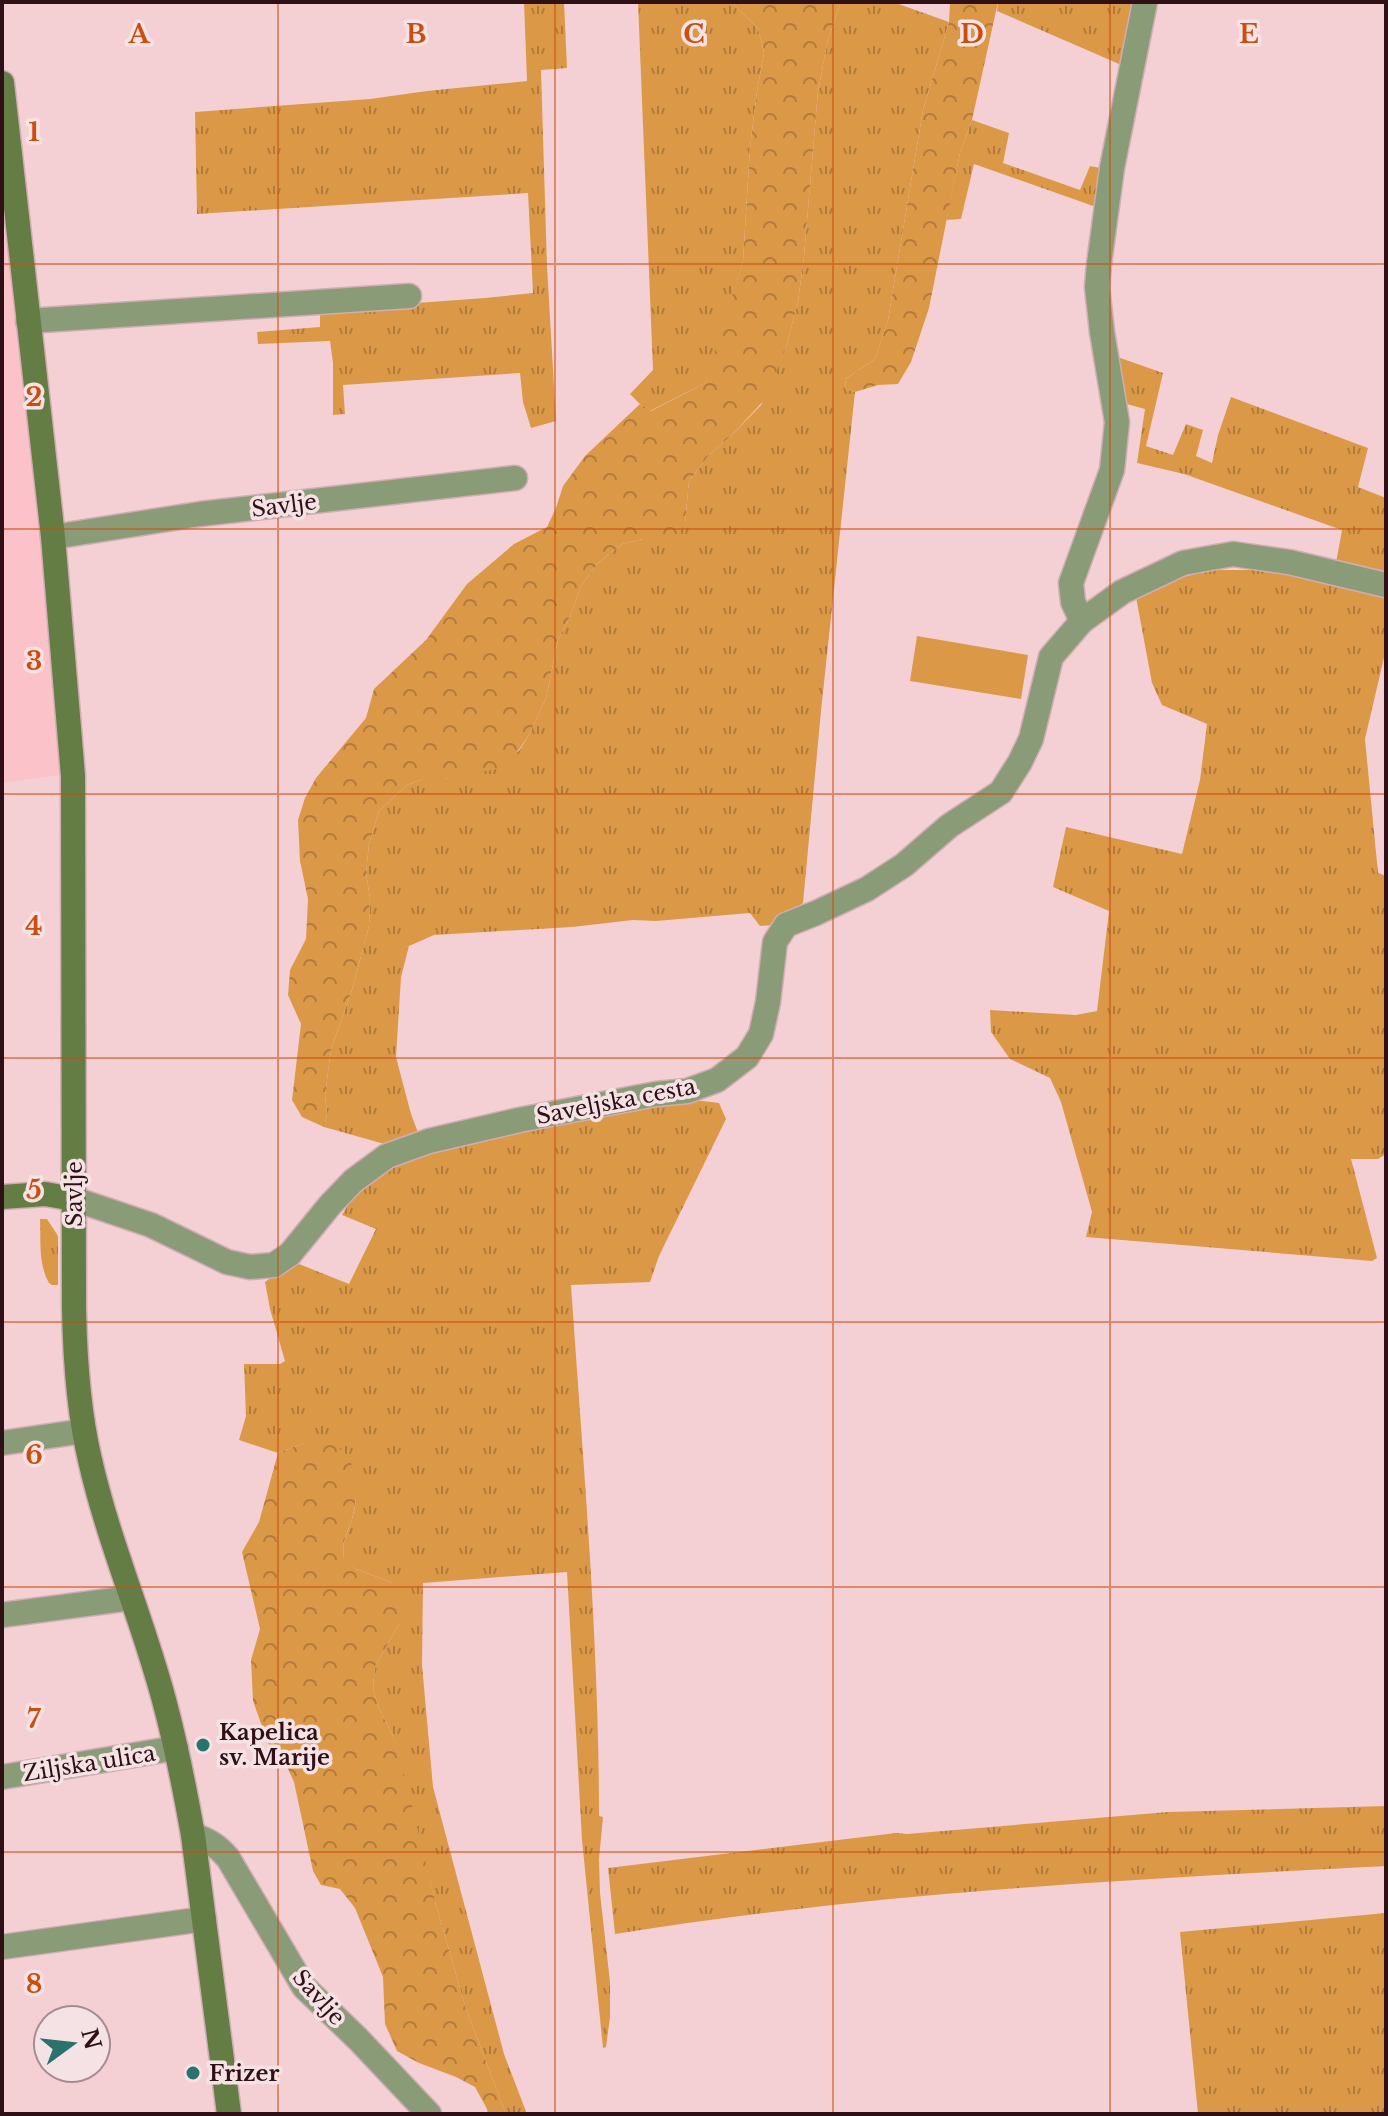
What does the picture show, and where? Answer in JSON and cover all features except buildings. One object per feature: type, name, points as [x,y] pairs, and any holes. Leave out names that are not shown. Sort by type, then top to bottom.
[{"type":"street","points":[[1082,621],[1073,602],[1071,583],[1112,470],[1117,422],[1097,287],[1099,264],[1112,168],[1145,2]]},
{"type":"street","name":"Savlje","points":[[2,83],[53,537],[73,776],[75,1352],[84,1431],[96,1486],[156,1672],[176,1748],[193,1835],[229,2114]]},
{"type":"street","points":[[28,321],[409,296]]},
{"type":"street","name":"Savlje","points":[[53,537],[200,514],[515,478]]},
{"type":"street","name":"Saveljska cesta","points":[[5,1193],[45,1194],[74,1199],[151,1225],[227,1262],[250,1267],[274,1265],[290,1254],[353,1181],[387,1156],[429,1141],[519,1120],[687,1091],[717,1080],[747,1057],[761,1034],[775,942],[786,925],[867,889],[904,865],[949,826],[1001,792],[1031,739],[1051,657],[1082,621],[1122,592],[1183,563],[1233,554],[1289,562],[1386,585]]},
{"type":"street","points":[[2,1443],[84,1431]]},
{"type":"street","points":[[2,1615],[131,1598]]},
{"type":"street","name":"Ziljska ulica","points":[[2,1777],[176,1748]]},
{"type":"street","name":"Savlje","points":[[193,1835],[206,1839],[228,1858],[304,1987],[429,2114]]},
{"type":"street","points":[[2,1947],[204,1919]]},
{"type":"shaded area","points":[[3,225],[17,306],[68,774],[2,783]]},
{"type":"green space","points":[[524,2],[564,2],[567,68],[541,70],[556,421],[531,428],[523,402],[520,373],[343,385],[345,414],[333,415],[330,341],[258,344],[257,332],[320,327],[320,310],[533,293],[528,193],[197,214],[195,112],[370,99],[527,81]]},
{"type":"green space","points":[[638,2],[731,2],[758,28],[764,53],[750,147],[743,261],[711,368],[705,383],[650,411],[630,394],[653,370]]},
{"type":"green space","points":[[731,2],[841,2],[828,39],[818,91],[798,302],[776,373],[777,386],[710,454],[689,481],[685,523],[679,534],[665,539],[643,539],[622,544],[599,562],[581,586],[558,640],[546,698],[529,735],[507,767],[445,779],[423,779],[407,785],[379,811],[369,844],[366,873],[370,898],[369,926],[352,990],[331,1049],[324,1127],[302,1117],[292,1100],[301,1024],[288,995],[290,970],[306,939],[308,899],[300,861],[298,820],[305,798],[316,778],[366,718],[374,689],[426,640],[467,584],[514,544],[547,527],[563,486],[585,456],[640,404],[651,411],[705,383],[743,261],[750,147],[764,53],[758,28]]},
{"type":"green space","points":[[841,2],[893,2],[949,22],[923,110],[888,320],[875,359],[845,379],[846,389],[855,392],[803,903],[774,925],[760,926],[750,913],[434,935],[409,946],[401,977],[396,1057],[419,1135],[388,1145],[324,1127],[331,1049],[352,990],[369,926],[370,898],[366,873],[369,844],[379,811],[407,785],[423,779],[445,779],[473,772],[519,751],[546,698],[558,640],[581,586],[599,562],[622,544],[643,539],[665,539],[685,523],[689,481],[710,454],[761,405],[786,347],[798,302],[818,91],[828,39]]},
{"type":"green space","points":[[950,2],[998,2],[972,120],[960,153],[929,308],[911,362],[898,384],[878,385],[855,392],[846,389],[845,379],[875,359],[888,320],[923,110],[949,22]]},
{"type":"green space","points":[[998,2],[1140,2],[1126,67],[997,11]]},
{"type":"green space","points":[[972,120],[1009,133],[1003,163],[1080,190],[1090,166],[1106,169],[1099,208],[974,164],[961,219],[946,220],[960,153]]},
{"type":"green space","points":[[1109,354],[1163,373],[1146,446],[1173,455],[1186,424],[1203,430],[1196,456],[1212,463],[1231,397],[1368,448],[1358,487],[1386,498],[1386,573],[1336,563],[1342,530],[1184,474],[1137,463],[1145,409],[1123,403]]},
{"type":"green space","points":[[1208,570],[1255,570],[1326,581],[1386,596],[1386,649],[1365,739],[1378,873],[1386,876],[1386,1154],[1378,1159],[1351,1159],[1377,1258],[1372,1261],[1086,1237],[1092,1212],[1061,1102],[1050,1078],[1010,1059],[991,1032],[990,1010],[1076,1015],[1097,1011],[1109,911],[1053,887],[1066,827],[1182,854],[1200,780],[1207,724],[1162,705],[1152,683],[1136,597],[1157,585]]},
{"type":"green space","points":[[917,636],[1028,655],[1021,699],[910,681]]},
{"type":"green space","points":[[686,1099],[719,1103],[726,1119],[659,1256],[650,1282],[571,1285],[593,1617],[599,1816],[603,1817],[600,1893],[610,1982],[606,2047],[603,2048],[582,1840],[567,1572],[423,1583],[422,1665],[433,1787],[504,2054],[527,2114],[506,2114],[466,2009],[392,1734],[373,1688],[375,1666],[399,1624],[393,1583],[356,1569],[344,1560],[344,1545],[356,1496],[352,1471],[345,1454],[304,1443],[278,1453],[239,1440],[246,1416],[244,1364],[280,1364],[285,1361],[265,1282],[294,1262],[349,1284],[376,1229],[342,1215],[357,1190],[373,1175],[424,1149]]},
{"type":"green space","points":[[40,1219],[47,1219],[58,1236],[58,1285],[49,1283],[43,1268]]},
{"type":"green space","points":[[329,1442],[345,1453],[355,1478],[355,1505],[344,1540],[344,1559],[356,1569],[393,1583],[404,1600],[399,1624],[375,1666],[373,1688],[392,1734],[406,1781],[436,1905],[466,2009],[506,2114],[488,2114],[475,2087],[397,2051],[385,2024],[383,1977],[355,1908],[340,1889],[321,1885],[313,1871],[294,1782],[284,1760],[268,1743],[253,1701],[251,1660],[260,1629],[242,1552],[259,1522],[278,1453],[304,1443]]},
{"type":"green space","points":[[1386,1806],[1386,1866],[1096,1882],[903,1898],[615,1934],[608,1868],[896,1833],[1168,1812]]},
{"type":"green space","points":[[1386,1913],[1386,2114],[1198,2114],[1180,1932]]},
{"type":"place","name":"Kapelica sv. Marije","points":[[203,1745]]},
{"type":"place","name":"Frizer","points":[[193,2073]]}]
